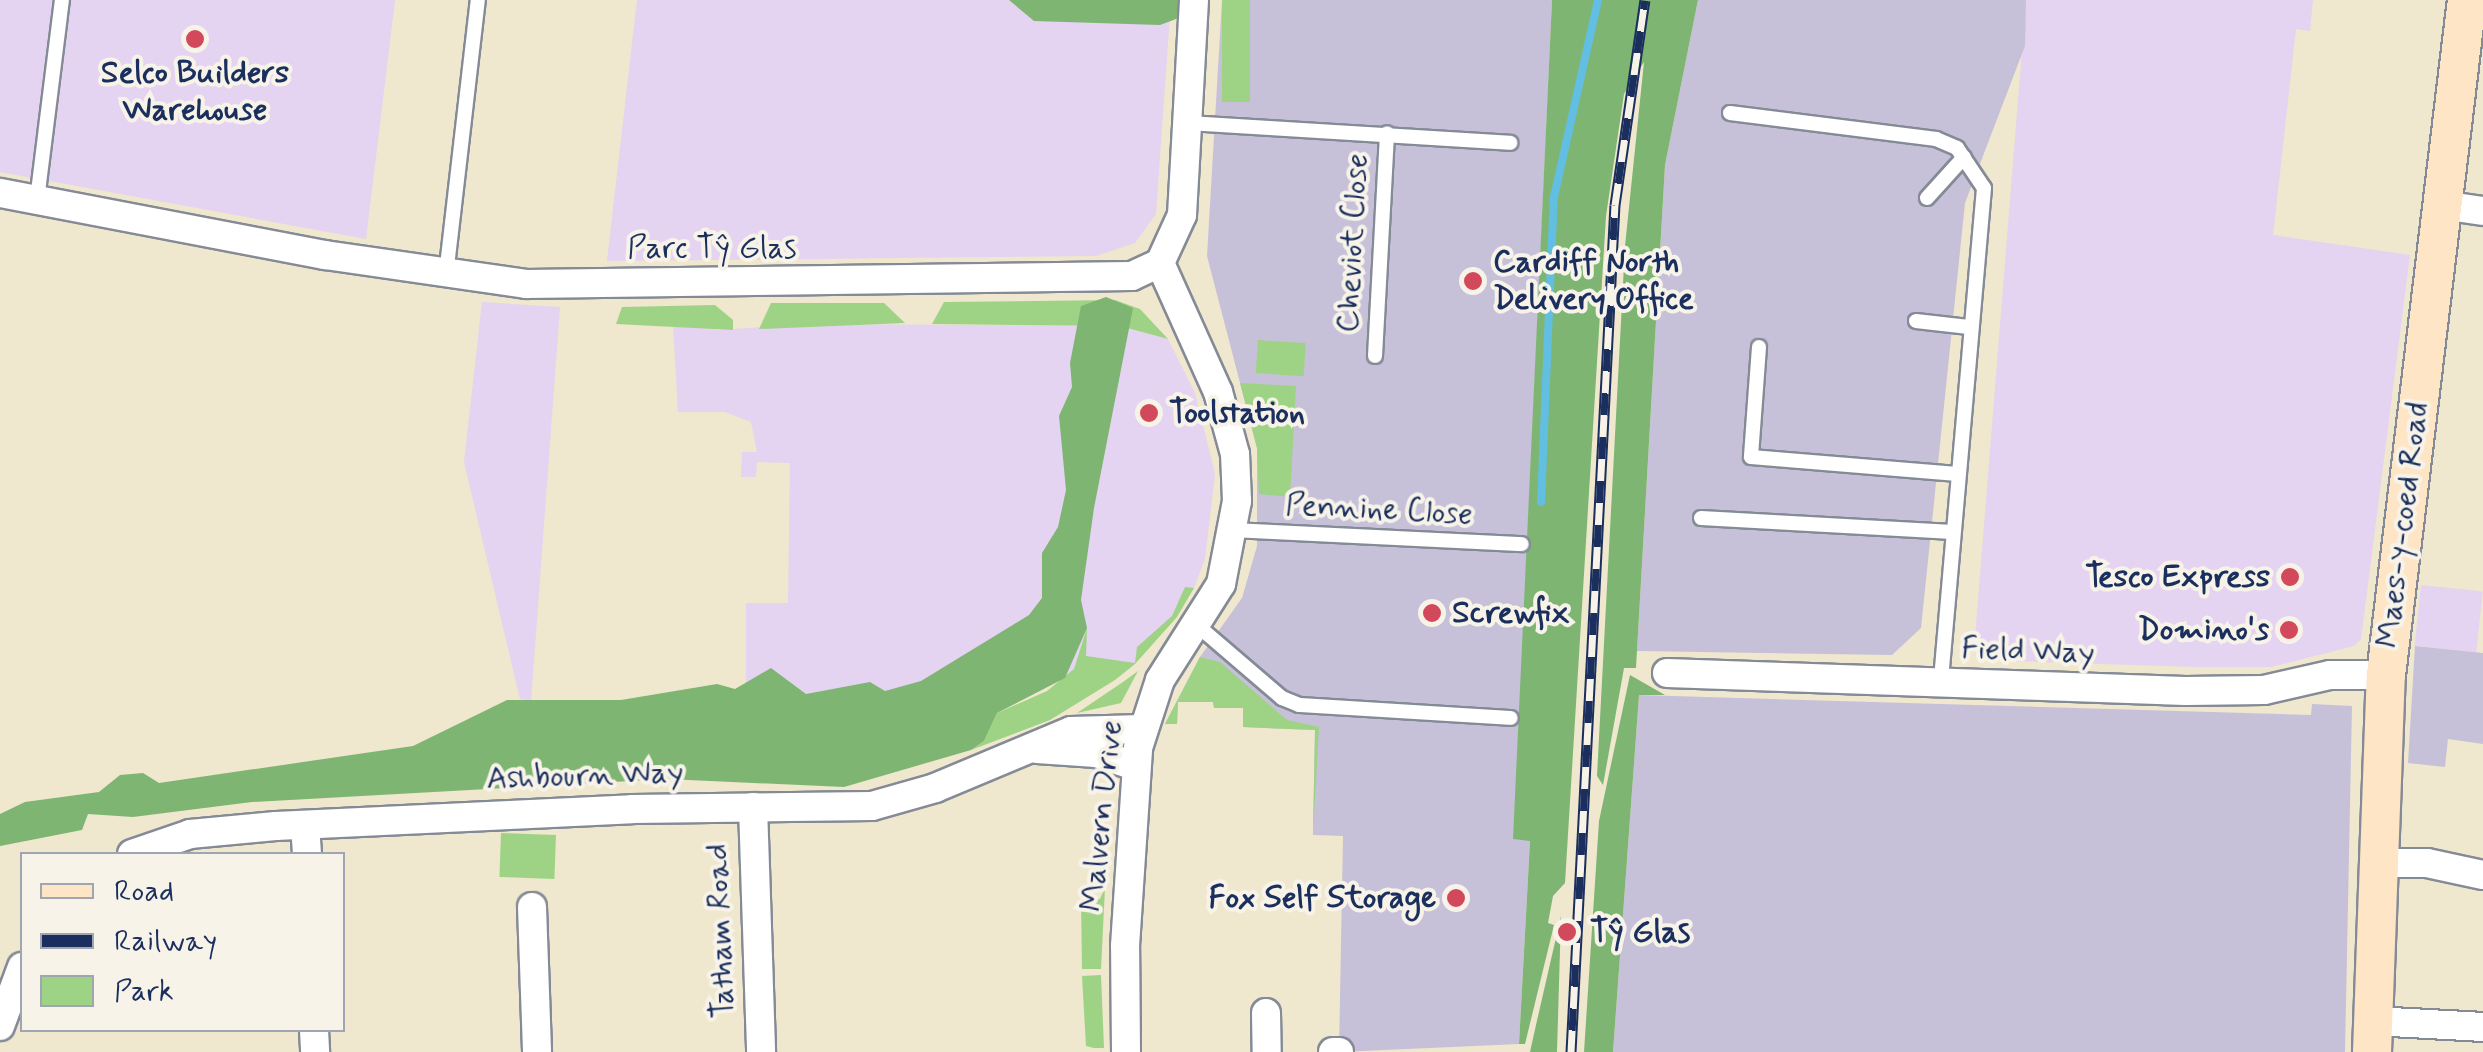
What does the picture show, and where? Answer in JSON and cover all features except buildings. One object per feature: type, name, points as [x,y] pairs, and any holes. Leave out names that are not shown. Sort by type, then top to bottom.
[{"type":"street","points":[[1160,263],[1182,215],[1194,0]]},
{"type":"street","name":"Maes-y-coed Road","points":[[2373,1036],[2386,674],[2468,0]]},
{"type":"street","name":"Parc Tŷ Glas","points":[[0,193],[446,275],[550,285],[1106,279],[1160,263]]},
{"type":"street","points":[[2442,206],[2483,211]]},
{"type":"street","name":"Malvern Drive","points":[[1126,1052],[1136,766],[1142,729],[1160,680],[1198,626],[1220,584],[1234,530],[1237,478],[1230,429],[1194,329],[1160,263]]},
{"type":"street","name":"Field Way","points":[[1666,673],[2251,690],[2318,676],[2386,674]]},
{"type":"street","name":"Ashbourn Way","points":[[138,852],[190,834],[305,825],[753,807],[832,809],[892,802],[1035,749],[1071,731],[1142,729]]},
{"type":"street","name":"Ashbourn Way","points":[[1035,749],[1096,754],[1136,766]]},
{"type":"street","name":"Tatham Road","points":[[753,807],[760,1052]]},
{"type":"street","points":[[305,825],[307,852]]},
{"type":"street","points":[[2378,863],[2428,862],[2483,876]]},
{"type":"street","points":[[532,907],[538,1052]]},
{"type":"street","points":[[0,1026],[20,972]]},
{"type":"street","points":[[1266,1013],[1266,1052]]},
{"type":"street","points":[[2373,1036],[2483,1027]]},
{"type":"lane","points":[[37,200],[62,0]]},
{"type":"lane","points":[[446,275],[478,0]]},
{"type":"lane","points":[[1730,113],[1936,140],[1964,158],[1984,188],[1941,683]]},
{"type":"lane","name":"Cheviot Close","points":[[1188,123],[1510,142]]},
{"type":"lane","name":"Cheviot Close","points":[[1375,356],[1386,133]]},
{"type":"lane","points":[[1928,198],[1964,158]]},
{"type":"lane","points":[[1916,322],[1970,327]]},
{"type":"lane","points":[[1758,347],[1751,457],[1836,469],[1958,474]]},
{"type":"lane","points":[[1702,518],[1953,532]]},
{"type":"lane","name":"Pennine Close","points":[[1234,530],[1522,544]]},
{"type":"lane","points":[[1198,626],[1282,698],[1299,705],[1510,718]]},
{"type":"shaded area","points":[[0,0],[395,0],[366,239],[0,172]]},
{"type":"shaded area","points":[[637,0],[1171,0],[1156,214],[1135,243],[1096,256],[607,261]]},
{"type":"shaded area","points":[[1222,0],[1552,0],[1514,839],[1530,840],[1519,1044],[1339,1052],[1343,836],[1313,835],[1315,730],[1243,727],[1243,708],[1214,708],[1213,702],[1178,702],[1177,724],[1165,724],[1200,657],[1242,598],[1257,546],[1257,448],[1207,256]]},
{"type":"shaded area","points":[[1698,0],[2026,0],[2025,46],[1965,203],[1921,628],[1892,655],[1637,651],[1665,165]]},
{"type":"shaded area","points":[[2026,0],[2313,0],[2310,31],[2296,29],[2273,235],[2410,255],[2361,639],[2354,646],[2271,667],[2196,667],[2010,661],[1984,650],[1975,638]]},
{"type":"shaded area","points":[[482,302],[560,307],[531,701],[520,699],[464,462]]},
{"type":"shaded area","points":[[673,324],[719,330],[811,324],[1120,326],[1168,339],[1195,393],[1215,474],[1205,559],[1194,588],[1135,664],[903,699],[746,693],[746,603],[788,603],[790,463],[757,462],[756,477],[741,477],[742,452],[757,452],[751,422],[725,412],[678,412]]},
{"type":"shaded area","points":[[2421,585],[2483,591],[2476,652],[2415,646]]},
{"type":"shaded area","points":[[2415,646],[2483,653],[2483,744],[2448,739],[2445,767],[2408,763]]},
{"type":"shaded area","points":[[1639,695],[2311,715],[2312,704],[2352,706],[2345,1052],[1613,1052]]},
{"type":"green space","points":[[1009,0],[1189,0],[1184,16],[1160,25],[1034,21]]},
{"type":"green space","points":[[1222,0],[1250,0],[1250,102],[1222,102]]},
{"type":"green space","points":[[1552,0],[1698,0],[1665,165],[1636,668],[1624,668],[1603,785],[1597,776],[1625,246],[1644,62],[1624,94],[1606,216],[1565,883],[1553,896],[1548,923],[1554,925],[1525,1044],[1519,1044],[1530,841],[1513,839]]},
{"type":"green space","points":[[1106,297],[1133,308],[1094,508],[1081,600],[1087,628],[1065,678],[997,713],[984,741],[971,750],[844,787],[667,779],[252,802],[133,817],[88,814],[82,830],[0,846],[0,814],[25,802],[99,792],[120,775],[143,773],[159,783],[413,746],[507,700],[621,700],[717,684],[735,689],[771,668],[806,694],[870,682],[885,691],[921,681],[1029,615],[1042,598],[1042,553],[1058,527],[1066,490],[1059,416],[1072,387],[1070,363],[1081,306]]},
{"type":"green space","points":[[1115,300],[1140,309],[1168,339],[1120,326],[932,324],[944,302]]},
{"type":"green space","points":[[771,303],[884,303],[905,323],[759,329]]},
{"type":"green space","points":[[715,305],[733,320],[733,330],[616,324],[622,307]]},
{"type":"green space","points":[[1258,340],[1306,343],[1304,376],[1256,373]]},
{"type":"green space","points":[[1240,383],[1296,386],[1290,497],[1259,494],[1257,448]]},
{"type":"green space","points":[[1185,587],[1194,588],[1177,617],[1135,664],[1115,680],[1050,720],[971,750],[984,741],[997,713],[1047,691],[1074,669],[1087,628],[1086,656],[1135,663],[1137,647],[1172,616]]},
{"type":"green space","points":[[1200,657],[1220,662],[1287,720],[1319,727],[1313,835],[1315,730],[1243,727],[1243,708],[1214,708],[1213,702],[1178,702],[1177,724],[1165,724]]},
{"type":"green space","points":[[1138,671],[1121,703],[1077,713],[1123,682]]},
{"type":"green space","points":[[1630,675],[1665,695],[1639,695],[1613,1052],[1584,1052],[1599,821]]},
{"type":"green space","points":[[501,833],[556,835],[554,879],[499,877]]},
{"type":"green space","points":[[1105,888],[1101,969],[1082,969],[1081,899],[1100,899]]},
{"type":"green space","points":[[1561,916],[1557,1052],[1530,1052],[1536,1025]]},
{"type":"green space","points":[[1101,975],[1104,1048],[1094,1048],[1086,1046],[1082,976]]},
{"type":"waterway","points":[[1541,502],[1554,197],[1598,0]]},
{"type":"railway","points":[[1571,1052],[1615,205],[1645,0]]},
{"type":"place","name":"Selco Builders Warehouse","points":[[195,39]]},
{"type":"place","name":"Cardiff North Delivery Office","points":[[1473,281]]},
{"type":"place","name":"Toolstation","points":[[1149,413]]},
{"type":"place","name":"Tesco Express","points":[[2290,577]]},
{"type":"place","name":"Screwfix","points":[[1432,613]]},
{"type":"place","name":"Domino's","points":[[2289,630]]},
{"type":"place","name":"Fox Self Storage","points":[[1456,898]]},
{"type":"place","name":"Tŷ Glas","points":[[1567,932]]}]
